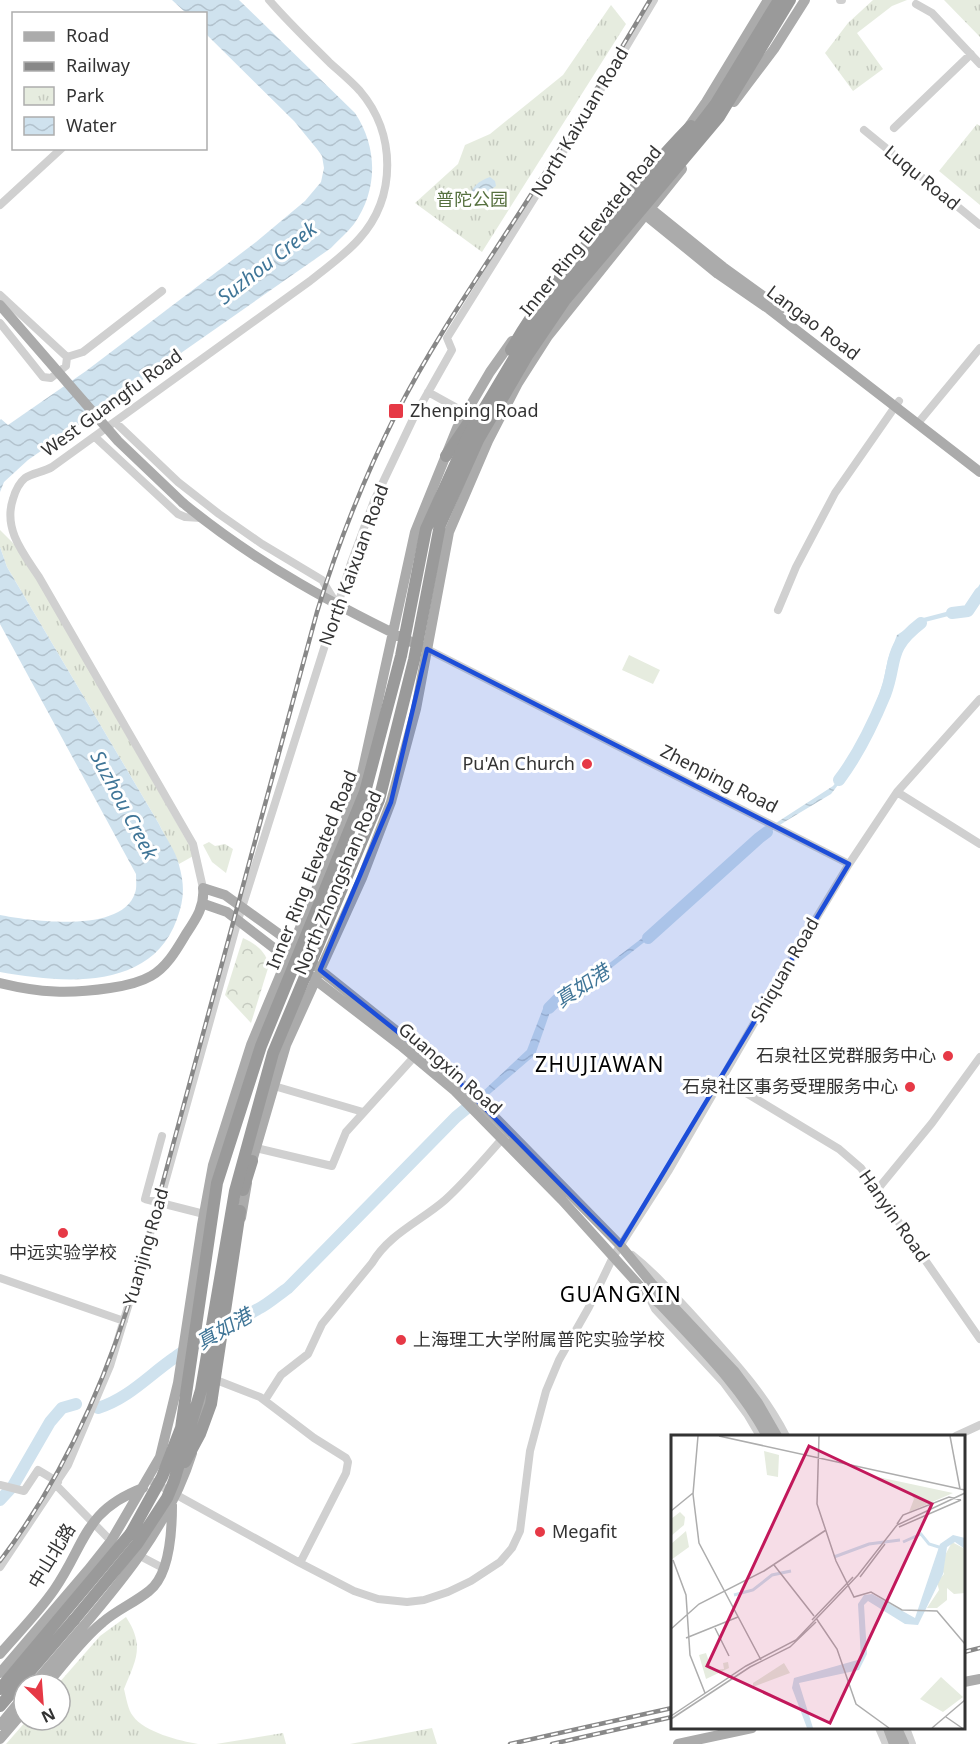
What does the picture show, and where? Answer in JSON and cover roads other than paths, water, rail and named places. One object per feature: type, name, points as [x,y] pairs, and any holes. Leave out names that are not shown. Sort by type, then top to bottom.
[{"type":"highway","name":"Inner Ring Elevated Road","points":[[0,1689],[131,1533],[162,1477],[181,1428],[217,1184],[261,1046],[365,792],[401,656],[426,529],[469,434],[519,350],[556,296],[679,152],[715,105],[779,0]]},
{"type":"highway","name":"Inner Ring Elevated Road","points":[[0,1706],[137,1544],[172,1499],[174,1481],[201,1390],[235,1191],[273,1053],[379,800],[414,660],[440,525],[478,440],[527,356],[565,300],[719,117],[790,0]]},
{"type":"highway","points":[[446,456],[528,319],[555,283],[669,147],[715,105]]},
{"type":"highway","points":[[172,1499],[211,1404],[243,1190],[252,1161]]},
{"type":"main road","points":[[470,413],[490,372],[517,334],[692,122],[768,0]]},
{"type":"main road","name":"North Zhongshan Road","points":[[44,1672],[140,1556],[186,1473],[197,1438],[252,1161],[286,1045],[362,878],[391,802],[416,709],[448,532],[488,441],[518,384],[548,336],[649,213],[774,49],[806,0]]},
{"type":"main road","name":"Langao Road","points":[[629,196],[718,274],[770,309],[980,464]]},
{"type":"main road","name":"Zhenping Road","points":[[0,305],[118,441],[201,518],[255,557],[338,606],[427,649]]},
{"type":"main road","name":"Langao Road","points":[[920,421],[980,472]]},
{"type":"main road","name":"North Zhongshan Road","points":[[0,1673],[111,1541],[160,1457],[178,1383],[213,1165],[251,1045],[359,787],[415,532],[446,456]]},
{"type":"main road","name":"West Guangfu Road","points":[[203,888],[204,904]]},
{"type":"main road","name":"Guangxin Road","points":[[203,888],[225,895],[243,906],[453,1076],[471,1100],[620,1245],[728,1377],[751,1408],[766,1435]]},
{"type":"main road","points":[[0,983],[24,989],[61,993],[119,986],[152,976],[172,957],[204,904]]},
{"type":"main road","name":"Guangxin Road","points":[[204,904],[222,909],[238,920],[448,1085],[471,1100]]},
{"type":"main road","name":"Guangxin Road","points":[[497,1126],[502,1138],[647,1294],[677,1317],[748,1388],[776,1435]]},
{"type":"main road","name":"中山北路","points":[[0,1654],[53,1592],[93,1522],[111,1504],[146,1484]]},
{"type":"main road","points":[[57,1672],[94,1630],[154,1587],[164,1568],[170,1542],[172,1499]]},
{"type":"main road","points":[[965,1682],[980,1678]]},
{"type":"main road","points":[[0,1725],[12,1710]]},
{"type":"main road","points":[[0,1739],[12,1725]]},
{"type":"main road","points":[[678,1744],[747,1729]]},
{"type":"main road","points":[[888,1729],[894,1744]]},
{"type":"main road","points":[[897,1729],[904,1744]]},
{"type":"street","name":"West Guangfu Road","points":[[203,888],[194,844],[39,577],[20,549],[11,528],[10,514],[16,490],[25,478],[52,468],[310,281],[360,238],[379,206],[388,156],[385,138],[378,121],[360,91],[292,26],[269,0]]},
{"type":"street","name":"North Kaixuan Road","points":[[243,906],[338,606],[374,501],[428,392],[452,350],[447,338],[654,0]]},
{"type":"street","points":[[768,0],[790,25]]},
{"type":"street","points":[[916,4],[932,13],[980,64]]},
{"type":"street","points":[[894,128],[971,54]]},
{"type":"street","name":"Luqu Road","points":[[864,130],[980,225]]},
{"type":"street","points":[[0,205],[60,150]]},
{"type":"street","points":[[67,357],[83,352],[162,291]]},
{"type":"street","points":[[0,295],[67,357]]},
{"type":"street","points":[[0,323],[43,377],[51,378],[66,366],[67,357]]},
{"type":"street","points":[[920,421],[980,348]]},
{"type":"street","points":[[428,392],[470,413]]},
{"type":"street","points":[[778,610],[796,567],[835,493],[897,404]]},
{"type":"street","points":[[115,422],[178,482],[212,509],[262,544],[322,580],[338,606]]},
{"type":"street","points":[[95,437],[178,514],[201,518]]},
{"type":"street","name":"Zhenping Road","points":[[427,649],[849,864]]},
{"type":"street","name":"Shiquan Road","points":[[146,1484],[354,1591],[378,1599],[407,1602],[424,1600],[448,1592],[491,1569],[506,1555],[517,1539],[522,1520],[532,1441],[546,1391],[559,1360],[589,1307],[613,1257],[669,1170],[849,864],[897,792],[980,699]]},
{"type":"street","points":[[897,792],[980,844]]},
{"type":"street","name":"Yuanjing Road","points":[[0,1568],[68,1465],[110,1366],[159,1204],[243,906]]},
{"type":"street","points":[[256,1148],[332,1166],[346,1132],[414,1057]]},
{"type":"street","points":[[877,1190],[932,1123],[980,1057]]},
{"type":"street","name":"Hanyin Road","points":[[723,1079],[839,1149],[861,1168],[980,1339]]},
{"type":"street","points":[[274,1086],[363,1112]]},
{"type":"street","points":[[162,1136],[145,1199],[204,1214]]},
{"type":"street","points":[[266,1400],[281,1375],[308,1354],[322,1324],[379,1252],[393,1237],[446,1199],[502,1138]]},
{"type":"street","name":"Guangxin Road","points":[[620,1245],[650,1269],[742,1370],[767,1403],[785,1435]]},
{"type":"street","points":[[0,1278],[124,1321]]},
{"type":"street","name":"Guangxin Road","points":[[647,1294],[655,1309],[736,1399],[759,1435]]},
{"type":"street","points":[[209,1378],[266,1400],[314,1438],[343,1455],[348,1462],[346,1473],[300,1563]]},
{"type":"street","points":[[960,1435],[980,1425]]},
{"type":"street","points":[[0,1485],[24,1491],[38,1470],[57,1484],[111,1541]]},
{"type":"street","points":[[140,1556],[164,1568]]},
{"type":"street","points":[[879,1729],[886,1744]]},
{"type":"street","points":[[906,1729],[912,1744]]},
{"type":"water","name":"Suzhou Creek","points":[[172,0],[239,0],[355,113],[363,126],[371,155],[371,183],[368,197],[354,224],[331,248],[28,460],[4,482],[0,492],[1,419],[8,425],[86,371],[256,242],[305,201],[321,182],[324,168],[322,156],[317,149],[294,121],[207,35],[207,12],[185,12]]},
{"type":"water","points":[[490,177],[495,181],[496,186],[480,198],[470,200],[476,185]]},
{"type":"water","name":"Suzhou Creek","points":[[0,547],[7,567],[178,860],[183,893],[177,919],[164,943],[147,960],[126,971],[102,977],[76,979],[50,979],[0,972],[0,915],[32,920],[74,922],[113,915],[127,906],[135,893],[136,874],[0,624]]},
{"type":"water","points":[[980,584],[980,593],[968,611],[925,622],[901,638],[870,734],[848,772],[831,794],[754,842],[656,933],[587,987],[561,998],[550,1012],[535,1055],[485,1098],[480,1094],[527,1050],[544,1006],[555,996],[582,984],[654,929],[751,839],[833,786],[846,770],[867,733],[897,635],[923,618],[965,607]]},
{"type":"waterway","name":"真如港","points":[[952,613],[968,611],[980,593]]},
{"type":"waterway","name":"真如港","points":[[839,780],[859,750],[885,695],[895,656],[902,641],[921,623]]},
{"type":"waterway","name":"真如港","points":[[648,938],[767,832]]},
{"type":"waterway","name":"真如港","points":[[549,1008],[557,1000],[584,990],[599,977]]},
{"type":"waterway","name":"真如港","points":[[98,1408],[129,1393],[184,1351],[262,1307],[288,1288],[456,1117],[478,1099]]},
{"type":"waterway","name":"真如港","points":[[0,1500],[13,1486],[50,1422],[62,1408],[76,1404]]},
{"type":"railway","points":[[0,1561],[46,1493],[84,1421],[115,1345],[140,1267],[317,612],[362,487],[396,414],[428,356],[564,143],[650,0]]},
{"type":"railway","points":[[965,1652],[980,1648]]},
{"type":"railway","points":[[510,1744],[671,1708]]},
{"type":"railway","points":[[552,1744],[671,1717]]},
{"type":"place","name":"Zhenping Road","points":[[396,411]]},
{"type":"place","name":"Pu'An Church","points":[[587,764]]},
{"type":"place","name":"石泉社区党群服务中心","points":[[948,1056]]},
{"type":"place","name":"石泉社区事务受理服务中心","points":[[910,1087]]},
{"type":"place","name":"中远实验学校","points":[[63,1233]]},
{"type":"place","name":"上海理工大学附属普陀实验学校","points":[[401,1340]]},
{"type":"place","name":"Megafit","points":[[540,1532]]},
{"type":"district","name":"ZHUJIAWAN","points":[[600,1065]]},
{"type":"district","name":"GUANGXIN","points":[[621,1295]]},
{"type":"park label","name":"普陀公园","points":[[472,200]]}]
